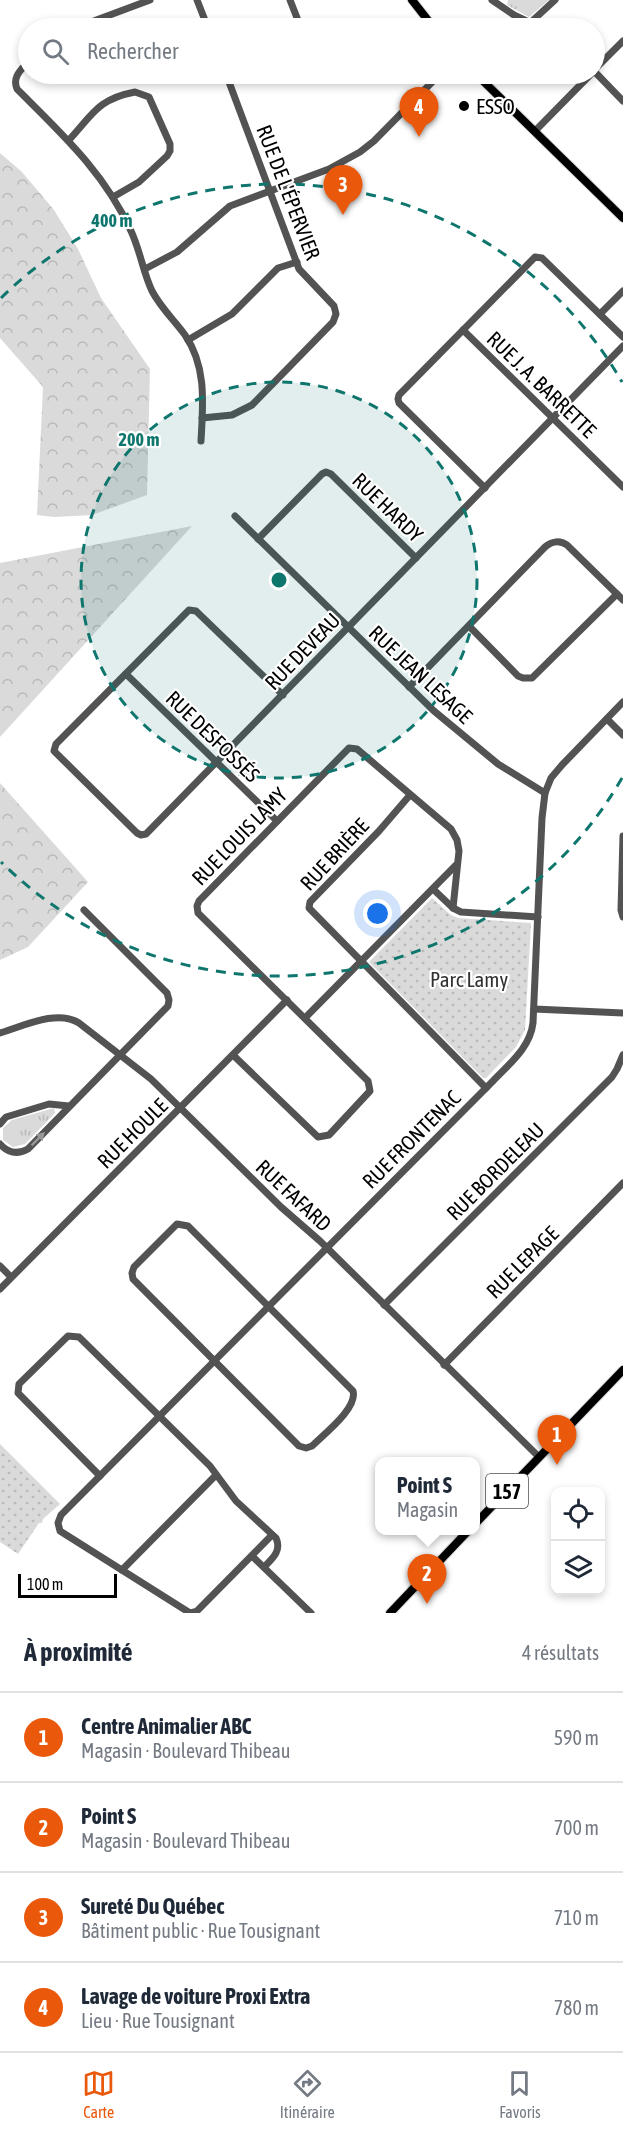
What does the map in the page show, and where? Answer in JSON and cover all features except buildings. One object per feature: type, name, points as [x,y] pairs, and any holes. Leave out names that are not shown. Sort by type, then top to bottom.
[{"type":"main road","points":[[412,0],[426,18]]},
{"type":"main road","points":[[486,84],[623,218]]},
{"type":"main road","name":"157","points":[[480,1519],[623,1370]]},
{"type":"main road","name":"157","points":[[390,1613],[464,1535]]},
{"type":"street","points":[[102,18],[150,0]]},
{"type":"street","points":[[197,0],[204,18]]},
{"type":"street","points":[[290,0],[297,18]]},
{"type":"street","points":[[535,18],[555,0]]},
{"type":"street","points":[[497,1],[522,18]]},
{"type":"street","points":[[605,60],[623,41]]},
{"type":"street","points":[[18,73],[15,86],[69,140],[93,168],[113,198],[131,232],[157,300],[188,340],[202,375],[201,441]]},
{"type":"street","name":"RUE DE L'ÉPERVIER","points":[[202,418],[232,416],[252,405],[333,322],[336,314],[334,306],[302,274],[230,84]]},
{"type":"street","points":[[145,269],[177,252],[230,206],[333,167],[360,152],[374,141],[430,84]]},
{"type":"street","points":[[535,131],[581,84]]},
{"type":"street","points":[[605,84],[623,101]]},
{"type":"street","points":[[69,140],[90,114],[105,102],[133,92],[149,97],[170,144],[170,151],[139,182],[113,198]]},
{"type":"street","points":[[485,488],[398,401],[399,394],[537,256],[542,258],[623,337]]},
{"type":"street","points":[[188,340],[228,317],[275,270],[297,262]]},
{"type":"street","points":[[600,314],[623,291]]},
{"type":"street","name":"RUE J. A. BARRETTE","points":[[463,330],[623,487]]},
{"type":"street","name":"RUE DEVEAU","points":[[126,674],[62,738],[54,749],[141,835],[148,831],[217,763],[623,346]]},
{"type":"street","name":"RUE HARDY","points":[[258,539],[326,472],[331,474],[417,558]]},
{"type":"street","name":"RUE JEAN LESAGE","points":[[235,516],[440,717],[493,760],[545,793]]},
{"type":"street","points":[[409,687],[545,547],[551,543],[559,542],[567,545],[620,597],[532,678],[523,678],[518,675],[469,626]]},
{"type":"street","points":[[126,674],[191,609],[196,611],[283,695]]},
{"type":"street","name":"RUE DESFOSSÉS","points":[[126,674],[277,821]]},
{"type":"street","name":"RUE FRONTENAC","points":[[122,1570],[60,1531],[58,1523],[61,1515],[486,1088],[526,1045],[532,1030],[534,1009],[545,793],[549,781],[557,770],[623,702]]},
{"type":"street","points":[[607,719],[623,735]]},
{"type":"street","name":"RUE LOUIS LAMY","points":[[233,1055],[314,1135],[322,1138],[329,1136],[368,1095],[370,1086],[368,1081],[198,913],[197,908],[199,901],[347,749],[351,747],[357,749],[451,829],[458,847],[453,908]]},
{"type":"street","name":"RUE BRIÈRE","points":[[410,795],[309,904],[310,910],[486,1088]]},
{"type":"street","points":[[623,837],[621,910],[623,917]]},
{"type":"street","points":[[305,1018],[456,865]]},
{"type":"street","points":[[433,889],[453,908],[465,913],[538,917]]},
{"type":"street","points":[[0,1144],[10,1152],[22,1152],[27,1149],[166,1009],[169,1000],[166,993],[84,910]]},
{"type":"street","name":"RUE HOULE","points":[[0,1289],[287,1000]]},
{"type":"street","points":[[534,1009],[623,1013]]},
{"type":"street","name":"RUE FAFARD","points":[[0,1033],[54,1017],[66,1017],[79,1023],[151,1079],[539,1457]]},
{"type":"street","name":"RUE BORDELEAU","points":[[384,1305],[612,1077],[623,1055]]},
{"type":"street","points":[[0,1124],[6,1117],[49,1104],[69,1106]]},
{"type":"street","name":"RUE LEPAGE","points":[[444,1365],[623,1183]]},
{"type":"street","points":[[179,1223],[188,1226],[269,1306],[351,1388],[355,1397],[351,1407],[312,1446],[301,1447],[214,1362],[135,1282],[132,1276],[134,1267],[173,1226],[179,1223]]},
{"type":"street","points":[[0,1266],[11,1277]]},
{"type":"street","points":[[100,1476],[18,1394],[19,1384],[64,1338],[72,1335],[78,1337],[210,1466],[236,1501],[278,1542],[275,1555],[264,1567]]},
{"type":"street","points":[[216,1475],[122,1570],[185,1611],[194,1613],[272,1535]]},
{"type":"street","points":[[252,1556],[311,1613]]},
{"type":"green space","points":[[508,0],[549,0],[529,17],[507,5]]},
{"type":"green space","points":[[0,153],[22,172],[54,210],[78,249],[101,298],[150,369],[147,495],[92,515],[54,517],[37,515],[43,387],[0,338]]},
{"type":"green space","points":[[192,526],[0,737],[0,563]]},
{"type":"green space","points":[[0,783],[88,882],[28,947],[0,960]]},
{"type":"green space","name":"Parc Lamy","points":[[432,898],[451,915],[458,918],[531,923],[525,1030],[516,1047],[486,1078],[483,1078],[369,962]]},
{"type":"green space","points":[[54,1108],[55,1113],[25,1144],[13,1147],[3,1140],[3,1128],[12,1120]]},
{"type":"green space","points":[[0,1444],[60,1504],[43,1519],[42,1523],[39,1523],[18,1554],[0,1542]]},
{"type":"place","name":"ESSO","points":[[464,106]]},
{"type":"place","name":"Lavage de voiture Proxi Extra","points":[[419,137]]},
{"type":"place","name":"Sureté Du Québec","points":[[343,215]]},
{"type":"place","name":"Centre Animalier ABC","points":[[557,1465]]},
{"type":"place","name":"Point S","points":[[427,1604]]}]
